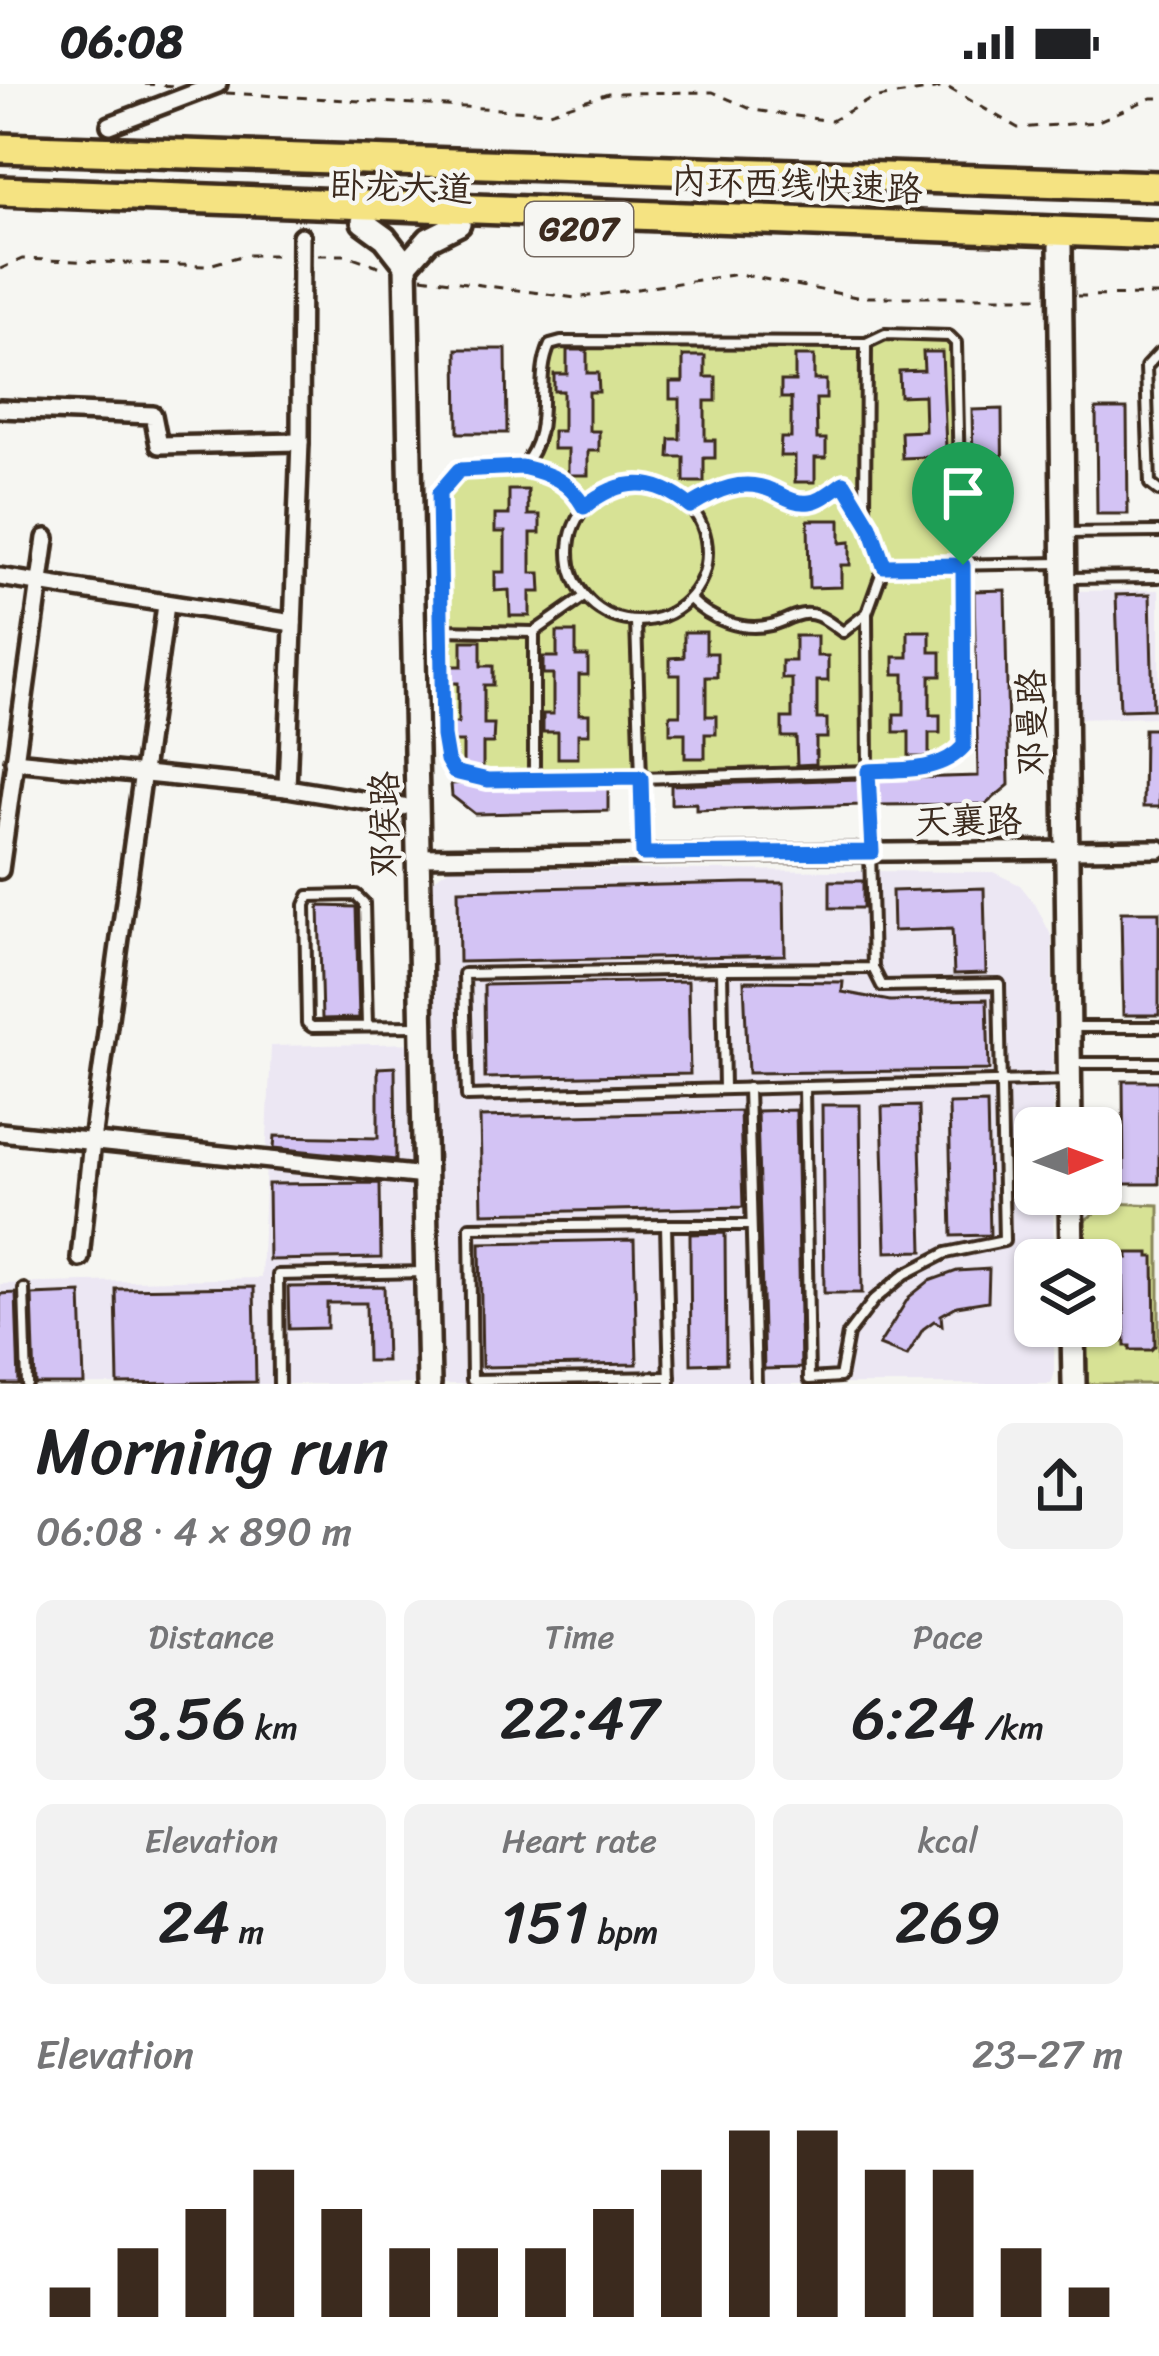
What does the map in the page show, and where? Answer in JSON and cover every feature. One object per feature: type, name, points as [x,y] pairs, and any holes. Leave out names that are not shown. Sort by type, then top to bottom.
[{"type":"highway","name":"卧龙大道","points":[[0,148],[1159,186]]},
{"type":"highway","name":"内环西线快速路","points":[[0,165],[1159,201]]},
{"type":"highway","name":"内环西线快速路","points":[[0,191],[1159,235]]},
{"type":"highway","name":"卧龙大道","points":[[0,208],[1159,248]]},
{"type":"street","points":[[110,125],[210,87]]},
{"type":"street","points":[[0,135],[41,150]]},
{"type":"street","points":[[363,222],[385,238],[407,270],[429,239],[459,224]]},
{"type":"street","points":[[287,788],[300,442],[301,236]]},
{"type":"street","name":"邓曼路","points":[[1060,246],[1070,1107]]},
{"type":"street","name":"邓侯路","points":[[407,270],[429,1384]]},
{"type":"street","points":[[0,410],[153,415],[159,445],[300,442]]},
{"type":"street","points":[[0,870],[46,538]]},
{"type":"street","points":[[0,577],[293,623]]},
{"type":"street","points":[[80,1258],[166,604]]},
{"type":"street","points":[[14,761],[287,788],[403,807]]},
{"type":"street","name":"天襄路","points":[[418,856],[1159,849]]},
{"type":"street","points":[[0,1132],[425,1176]]},
{"type":"street","points":[[1073,1347],[1074,1384]]},
{"type":"lane","points":[[522,467],[534,454],[545,407],[544,358],[550,345],[866,343],[885,334],[949,336],[956,344],[964,746],[951,760],[927,767],[868,771],[488,780],[454,772],[443,736],[439,493],[459,470],[522,467],[552,475],[574,489],[584,507]]},
{"type":"lane","points":[[865,518],[866,343]]},
{"type":"lane","points":[[1159,353],[1145,368],[1150,484],[1159,491]]},
{"type":"lane","points":[[625,483],[649,483],[672,491],[690,506],[707,542],[707,563],[690,599],[671,614],[636,621],[602,613],[584,597],[572,576],[568,552],[572,528],[584,507],[625,483]]},
{"type":"lane","points":[[690,506],[719,489],[745,485],[767,488],[791,501],[813,502],[844,483],[865,518],[884,566],[867,613],[873,968],[882,986],[1000,985],[1004,1241],[946,1252],[904,1274],[874,1300],[848,1334],[840,1377],[809,1379],[804,1087]]},
{"type":"lane","points":[[1062,533],[1159,532]]},
{"type":"lane","points":[[884,566],[963,565],[1159,577]]},
{"type":"lane","points":[[441,630],[534,632],[584,597]]},
{"type":"lane","points":[[690,599],[706,616],[751,626],[816,614],[843,632],[867,613]]},
{"type":"lane","points":[[636,621],[643,854]]},
{"type":"lane","points":[[534,632],[534,779]]},
{"type":"lane","points":[[367,1026],[364,903],[356,895],[309,896],[305,905],[307,1023],[312,1027],[422,1026]]},
{"type":"lane","points":[[873,968],[464,974],[467,1096],[1003,1082],[1159,1063]]},
{"type":"lane","points":[[722,969],[724,1088]]},
{"type":"lane","points":[[1069,1028],[1159,1027]]},
{"type":"lane","points":[[748,1088],[756,1384]]},
{"type":"lane","points":[[666,1226],[670,1380],[472,1380],[470,1227],[751,1225]]},
{"type":"lane","points":[[279,1384],[278,1274],[427,1272]]},
{"type":"lane","points":[[24,1289],[27,1384]]},
{"type":"path","points":[[145,84],[210,87],[253,98],[354,98],[549,112],[608,93],[712,92],[753,110],[831,121],[871,99],[947,88],[1018,128],[1096,122],[1159,98]]},
{"type":"path","points":[[0,269],[22,259],[205,266],[244,255],[347,255],[407,270],[576,298],[739,274],[856,297],[1159,295]]},
{"type":"shaded area","points":[[1159,590],[1159,717],[1072,719],[1071,591]]},
{"type":"shaded area","points":[[449,868],[993,872],[1020,885],[1052,937],[1053,1107],[1014,1107],[1014,1215],[1053,1215],[1054,1239],[1014,1239],[1014,1347],[1054,1347],[1051,1384],[437,1384],[432,881]]},
{"type":"shaded area","points":[[422,1043],[429,1384],[0,1384],[0,1284],[261,1278],[271,1046]]},
{"type":"green space","points":[[885,334],[949,336],[956,343],[965,746],[927,767],[488,780],[454,772],[447,760],[439,493],[459,470],[522,467],[534,454],[544,358],[550,345],[866,343]]},
{"type":"green space","points":[[1122,1204],[1159,1205],[1159,1384],[1082,1384],[1081,1347],[1122,1347],[1122,1239],[1080,1239],[1080,1224],[1092,1215],[1122,1215]]},
{"type":"building","points":[[457,349],[506,349],[507,433],[458,433]]},
{"type":"building","points":[[567,350],[587,350],[587,373],[598,373],[599,392],[589,392],[589,431],[599,431],[599,451],[588,451],[588,475],[568,475],[568,449],[553,449],[553,431],[563,431],[563,391],[554,391],[554,374],[567,374]]},
{"type":"building","points":[[923,352],[942,352],[947,473],[927,474],[926,457],[902,458],[901,432],[925,431],[924,395],[900,396],[899,371],[924,370]]},
{"type":"building","points":[[683,356],[705,356],[705,377],[716,377],[716,401],[705,401],[705,440],[715,440],[715,458],[704,458],[704,482],[684,482],[684,457],[669,457],[670,439],[680,439],[680,399],[670,399],[670,382],[683,382]]},
{"type":"building","points":[[795,356],[814,356],[814,380],[826,380],[826,399],[816,399],[817,439],[826,439],[826,458],[815,458],[815,482],[795,482],[795,456],[780,456],[781,438],[791,438],[791,398],[781,398],[781,381],[795,381]]},
{"type":"building","points":[[1002,409],[1003,520],[974,520],[972,410]]},
{"type":"building","points":[[1096,409],[1127,409],[1128,514],[1097,514]]},
{"type":"building","points":[[509,490],[528,490],[528,515],[540,515],[540,533],[531,533],[531,573],[540,573],[541,592],[530,592],[530,616],[510,616],[509,590],[495,591],[495,572],[505,572],[505,532],[495,532],[495,515],[509,515]]},
{"type":"building","points":[[808,520],[840,520],[840,543],[850,542],[850,565],[841,565],[841,587],[809,588]]},
{"type":"building","points":[[1005,590],[1009,785],[986,804],[877,805],[876,779],[978,776],[974,591]]},
{"type":"building","points":[[1150,594],[1153,709],[1120,710],[1116,595]]},
{"type":"building","points":[[908,631],[930,631],[930,652],[941,652],[941,676],[930,676],[930,715],[940,715],[940,733],[929,733],[929,757],[909,757],[909,732],[894,732],[894,714],[904,714],[904,674],[894,674],[894,657],[908,657]]},
{"type":"building","points":[[557,632],[576,632],[576,656],[588,656],[588,675],[579,675],[579,714],[589,714],[589,734],[578,734],[578,758],[558,758],[558,732],[543,732],[543,714],[553,714],[553,674],[543,674],[543,657],[557,657]]},
{"type":"building","points":[[684,632],[706,632],[706,653],[717,653],[717,677],[706,677],[706,716],[716,716],[716,734],[705,734],[705,758],[685,758],[685,733],[670,733],[670,715],[680,715],[680,675],[670,675],[670,658],[684,657]]},
{"type":"building","points":[[795,636],[817,636],[817,656],[828,656],[828,681],[817,681],[817,719],[827,719],[827,738],[816,738],[816,764],[797,765],[796,737],[782,737],[782,718],[792,718],[792,679],[782,679],[782,661],[795,661]]},
{"type":"building","points":[[462,641],[481,641],[481,666],[493,666],[493,685],[484,685],[484,724],[494,724],[493,743],[483,743],[483,770],[463,766],[463,742],[453,742],[451,735],[451,723],[458,723],[458,683],[450,683],[450,666],[462,666]]},
{"type":"building","points":[[1144,729],[1159,729],[1159,807],[1143,807]]},
{"type":"building","points":[[860,779],[861,805],[696,810],[696,803],[671,804],[671,785]]},
{"type":"building","points":[[451,784],[488,788],[608,787],[608,811],[475,814],[452,796]]},
{"type":"building","points":[[830,881],[863,881],[863,908],[830,908]]},
{"type":"building","points":[[784,883],[785,955],[459,962],[458,890]]},
{"type":"building","points":[[984,888],[986,973],[954,974],[952,929],[893,931],[892,891]]},
{"type":"building","points":[[319,906],[356,907],[359,1018],[322,1019]]},
{"type":"building","points":[[1121,912],[1159,912],[1159,1015],[1123,1015]]},
{"type":"building","points":[[688,981],[690,1074],[485,1078],[484,985]]},
{"type":"building","points":[[744,981],[843,982],[842,992],[890,1001],[987,999],[989,1070],[748,1073]]},
{"type":"building","points":[[395,1067],[396,1160],[274,1148],[275,1136],[378,1138],[378,1068]]},
{"type":"building","points":[[1123,1081],[1159,1081],[1159,1184],[1124,1184]]},
{"type":"building","points":[[987,1103],[990,1235],[952,1236],[949,1104]]},
{"type":"building","points":[[822,1105],[860,1105],[862,1293],[824,1293]]},
{"type":"building","points":[[919,1106],[923,1251],[886,1252],[882,1107]]},
{"type":"building","points":[[796,1110],[801,1368],[764,1369],[757,1111]]},
{"type":"building","points":[[740,1111],[743,1207],[482,1213],[480,1117]]},
{"type":"building","points":[[380,1183],[381,1258],[269,1260],[268,1184]]},
{"type":"building","points":[[725,1233],[726,1363],[691,1364],[690,1234]]},
{"type":"building","points":[[634,1240],[637,1364],[482,1367],[480,1243]]},
{"type":"building","points":[[1128,1253],[1154,1257],[1155,1346],[1151,1350],[1125,1346],[1123,1258]]},
{"type":"building","points":[[989,1269],[988,1301],[957,1306],[941,1315],[942,1325],[934,1321],[923,1329],[907,1356],[879,1345],[909,1297],[929,1281],[957,1271]]},
{"type":"building","points":[[384,1286],[386,1361],[367,1361],[366,1303],[327,1303],[327,1328],[289,1329],[288,1287]]},
{"type":"building","points":[[254,1287],[256,1382],[118,1384],[116,1289]]},
{"type":"building","points":[[16,1293],[19,1384],[0,1384],[0,1294]]},
{"type":"building","points":[[81,1293],[84,1384],[35,1384],[32,1295]]},
{"type":"route","points":[[522,467],[552,475],[574,489],[584,507],[625,483],[649,483],[672,491],[690,506],[719,489],[745,485],[767,488],[791,501],[813,502],[844,483],[870,526],[884,566],[963,565],[964,746],[951,760],[927,767],[868,771],[872,852],[643,854],[641,778],[488,780],[454,772],[447,760],[439,493],[459,470],[522,467]]}]
